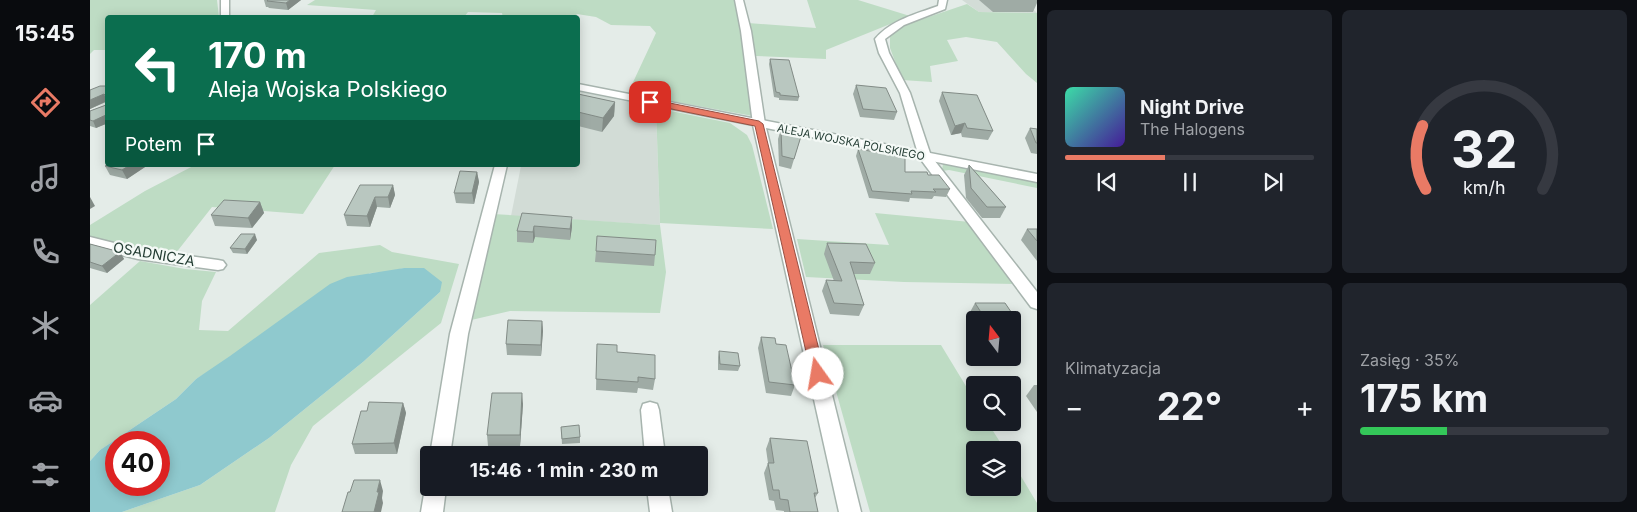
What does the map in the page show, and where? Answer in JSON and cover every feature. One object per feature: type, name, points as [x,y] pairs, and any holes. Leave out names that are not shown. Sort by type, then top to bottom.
[{"type":"street","points":[[225,0],[225,15]]},
{"type":"street","points":[[739,0],[746,31],[759,124],[850,512]]},
{"type":"street","points":[[944,0],[942,7],[899,24],[886,32],[880,39],[884,53],[905,93],[924,157],[1037,303]]},
{"type":"street","name":"ALEJA WOJSKA POLSKIEGO","points":[[580,87],[1037,178]]},
{"type":"street","points":[[441,446],[459,334],[501,167]]},
{"type":"street","name":"OSADNICZA","points":[[90,242],[138,254],[218,266]]},
{"type":"street","points":[[650,410],[653,446]]},
{"type":"street","points":[[432,512],[435,496]]},
{"type":"street","points":[[659,496],[661,512]]},
{"type":"shaded area","points":[[962,0],[1024,0],[1037,13],[979,12]]},
{"type":"shaded area","points":[[580,91],[656,108],[660,225],[511,216],[521,167],[580,167]]},
{"type":"green space","points":[[90,0],[217,0],[219,15],[105,15],[105,50],[94,50],[90,54]]},
{"type":"green space","points":[[315,0],[736,0],[758,117],[628,93],[656,33],[650,26],[611,25],[596,17],[577,14],[502,15],[502,13],[468,12],[466,15],[373,15],[376,10],[307,5]]},
{"type":"green space","points":[[807,0],[858,0],[910,16],[826,50],[826,59],[756,56],[748,23],[816,28]]},
{"type":"green space","points":[[967,4],[979,12],[1037,13],[1037,83],[1026,74],[997,42],[966,37],[947,40],[958,61],[930,66],[932,82],[902,80],[890,48],[890,35],[905,25]]},
{"type":"green space","points":[[656,108],[730,123],[747,135],[752,145],[773,229],[660,223]]},
{"type":"green space","points":[[943,163],[1037,181],[1037,188],[949,170],[942,171]]},
{"type":"green space","points":[[191,167],[334,167],[303,214],[212,207],[172,258],[90,238],[90,225],[145,191]]},
{"type":"green space","points":[[875,213],[970,222],[1016,284],[904,282],[806,277],[797,239],[889,245]]},
{"type":"green space","points":[[493,214],[660,225],[666,272],[660,313],[510,311],[467,321]]},
{"type":"green space","points":[[380,245],[392,252],[459,264],[441,323],[313,426],[291,465],[275,512],[122,512],[200,485],[269,438],[363,362],[440,292],[404,268],[388,272],[370,273],[196,379],[176,399],[128,431],[105,431],[105,447],[90,461],[90,305],[140,261],[216,272],[202,301],[199,330],[228,331],[319,253]]},
{"type":"green space","points":[[823,345],[941,345],[966,386],[966,431],[993,431],[999,441],[966,441],[966,496],[1021,496],[1021,476],[1037,503],[1037,512],[870,512]]},
{"type":"water","points":[[404,268],[424,268],[442,282],[440,292],[363,362],[269,438],[200,485],[170,495],[170,431],[128,431],[176,399],[196,379],[330,284],[347,277]]},
{"type":"water","points":[[105,447],[105,496],[168,496],[122,512],[90,512],[90,461]]},
{"type":"building","points":[[268,0],[290,0],[286,3]]},
{"type":"building","points":[[770,59],[789,60],[799,97],[780,95],[780,93],[776,92]]},
{"type":"building","points":[[856,85],[886,88],[897,112],[863,109]]},
{"type":"building","points":[[105,86],[105,95],[90,100],[90,90]]},
{"type":"building","points":[[942,92],[977,95],[993,131],[967,128],[965,123],[955,126]]},
{"type":"building","points":[[580,94],[615,102],[603,118],[580,112]]},
{"type":"building","points":[[105,105],[105,115],[93,121],[90,120],[90,111]]},
{"type":"building","points":[[1030,128],[1037,129],[1037,143],[1036,143]]},
{"type":"building","points":[[781,129],[802,133],[794,159],[782,156]]},
{"type":"building","points":[[858,149],[905,157],[905,172],[927,172],[928,175],[939,175],[950,189],[933,189],[936,192],[911,191],[912,194],[872,191]]},
{"type":"building","points":[[969,165],[1006,207],[987,207],[971,188]]},
{"type":"building","points":[[109,167],[127,167],[122,170]]},
{"type":"building","points":[[460,171],[477,172],[472,193],[454,193]]},
{"type":"building","points":[[360,185],[393,185],[388,197],[375,197],[367,216],[344,215]]},
{"type":"building","points":[[224,200],[260,202],[248,218],[211,215]]},
{"type":"building","points":[[522,213],[572,217],[570,229],[534,226],[533,232],[517,231]]},
{"type":"building","points":[[1027,229],[1037,229],[1037,241]]},
{"type":"building","points":[[241,234],[255,234],[245,249],[230,248]]},
{"type":"building","points":[[597,236],[656,240],[655,255],[596,251]]},
{"type":"building","points":[[827,243],[866,244],[875,263],[850,262],[864,305],[834,303],[826,280],[842,281]]},
{"type":"building","points":[[90,244],[120,252],[102,266],[90,262]]},
{"type":"building","points":[[975,303],[1005,303],[1010,311],[980,311]]},
{"type":"building","points":[[508,320],[542,321],[541,345],[506,344]]},
{"type":"building","points":[[761,337],[775,338],[776,344],[786,345],[795,385],[769,382]]},
{"type":"building","points":[[597,344],[617,345],[617,352],[655,355],[655,379],[638,377],[638,382],[596,379]]},
{"type":"building","points":[[719,351],[738,353],[740,366],[720,364]]},
{"type":"building","points":[[492,393],[522,393],[520,435],[487,435]]},
{"type":"building","points":[[369,402],[403,403],[394,443],[352,444],[361,411],[367,411]]},
{"type":"building","points":[[579,425],[580,437],[562,439],[561,427]]},
{"type":"building","points":[[770,438],[807,441],[818,493],[814,493],[818,512],[790,512],[788,500],[780,499],[779,490],[773,490],[768,463],[774,463]]},
{"type":"building","points":[[354,480],[380,480],[374,512],[342,512]]},
{"type":"route","points":[[650,102],[759,124],[818,374]]}]
